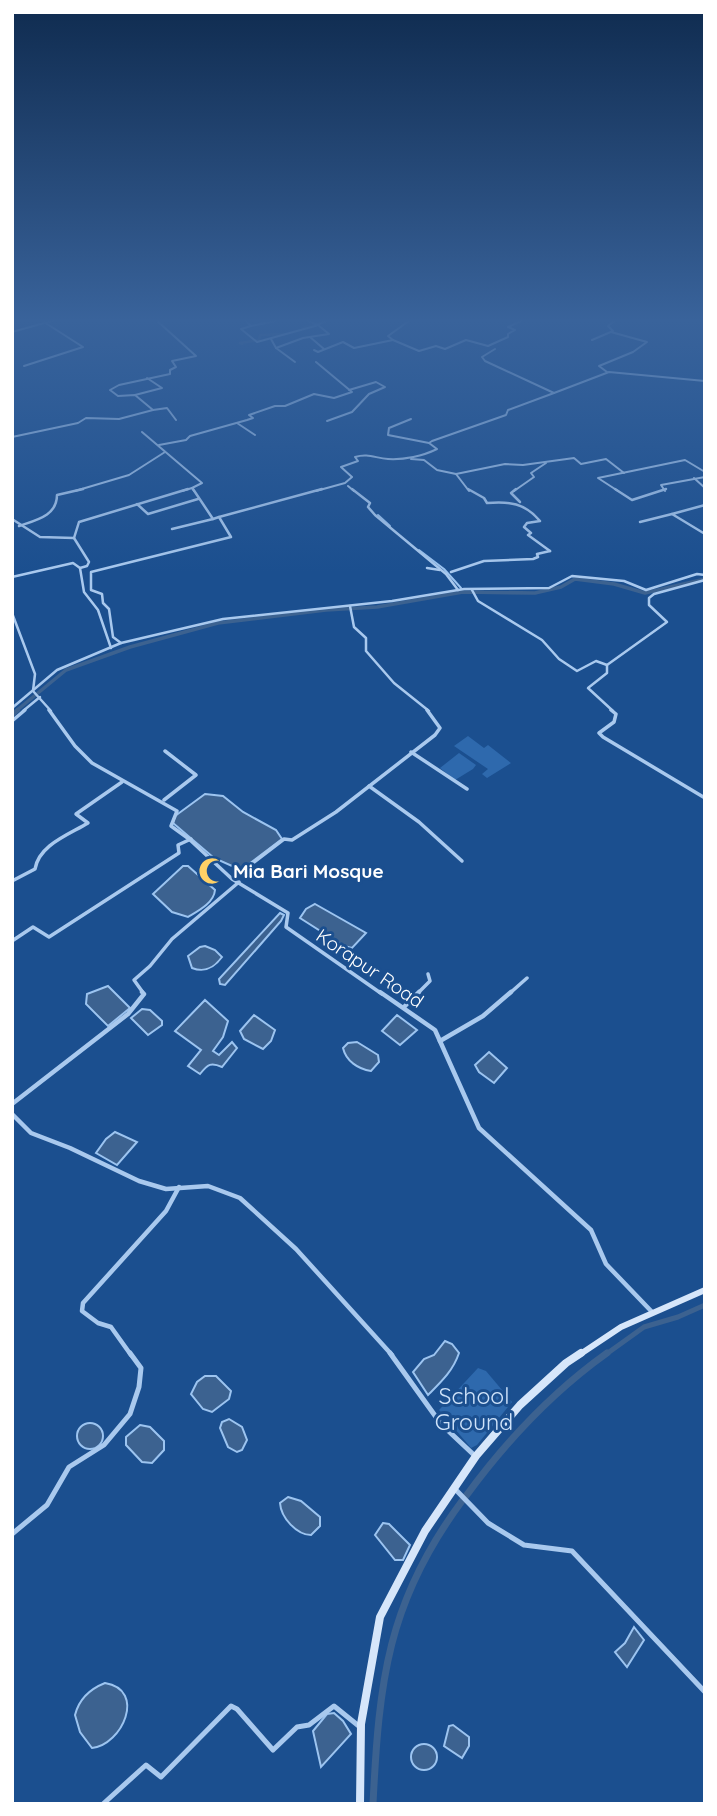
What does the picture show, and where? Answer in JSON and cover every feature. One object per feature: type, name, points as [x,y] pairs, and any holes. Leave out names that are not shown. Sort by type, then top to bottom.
[{"type":"main road","points":[[360,1804],[361,1727],[380,1617],[425,1531],[476,1456],[520,1405],[566,1363],[621,1327],[705,1290]]},
{"type":"street","points":[[144,403],[153,410]]},
{"type":"street","points":[[159,445],[186,440],[190,436],[253,418],[249,415],[293,403]]},
{"type":"street","points":[[327,421],[351,412],[360,403]]},
{"type":"street","points":[[411,419],[389,428],[386,433],[391,437],[429,443],[506,415],[508,410],[528,403]]},
{"type":"street","points":[[12,438],[78,423],[86,418],[119,419],[167,408],[176,420]]},
{"type":"street","points":[[237,423],[255,435]]},
{"type":"street","points":[[12,519],[35,537],[56,540],[74,538],[79,522],[202,483],[142,432]]},
{"type":"street","points":[[173,529],[345,483],[352,480],[352,477],[341,467],[356,464],[358,461],[355,457],[362,454],[374,454],[384,459],[412,458],[437,451],[429,443]]},
{"type":"street","points":[[19,526],[46,516],[57,503],[57,495],[126,475],[158,459],[165,452]]},
{"type":"street","points":[[412,458],[414,461],[424,460],[439,471],[456,474],[500,465],[523,465],[574,458],[581,464],[606,459],[624,472]]},
{"type":"street","points":[[705,472],[685,460],[598,478],[632,499],[665,491],[661,485],[705,477]]},
{"type":"street","points":[[451,572],[484,561],[533,559],[538,557],[537,554],[550,551],[528,535],[531,533],[524,527],[527,523],[540,521],[533,510],[511,493],[534,477],[531,473],[549,461]]},
{"type":"street","points":[[456,474],[471,493],[484,498],[487,503],[520,502]]},
{"type":"street","points":[[694,478],[705,488]]},
{"type":"street","points":[[348,486],[370,503],[368,507],[375,515],[442,570],[458,590]]},
{"type":"street","points":[[191,488],[212,519]]},
{"type":"street","points":[[136,503],[148,514],[198,499]]},
{"type":"street","points":[[640,522],[705,505]]},
{"type":"street","points":[[672,514],[705,534]]},
{"type":"street","points":[[121,643],[113,637],[102,594],[91,590],[91,572],[231,537],[219,517]]},
{"type":"street","points":[[74,538],[78,546],[86,551],[89,562],[88,566],[80,568]]},
{"type":"street","points":[[12,577],[74,563],[80,568],[84,592],[93,598],[100,613],[103,634],[111,648]]},
{"type":"street","points":[[427,568],[442,570]]},
{"type":"street","points":[[12,721],[57,670],[121,643],[223,620],[350,607],[458,590],[521,591],[549,588],[572,576],[624,581],[646,590],[697,574],[705,575]]},
{"type":"street","points":[[607,665],[638,644],[646,634],[667,622],[649,605],[649,598],[654,594],[705,580]]},
{"type":"street","points":[[473,592],[493,611],[542,640],[559,659],[577,671],[596,661],[607,665]]},
{"type":"street","points":[[233,878],[285,839],[292,840],[336,813],[435,735],[440,726],[388,677],[382,666],[366,651],[366,638],[354,627],[350,607]]},
{"type":"street","points":[[12,613],[35,674],[37,695],[76,748],[92,763],[122,782],[164,800],[196,775],[165,751]]},
{"type":"street","points":[[607,665],[607,673],[588,688],[617,714],[614,722],[599,733],[617,748],[672,776],[705,798]]},
{"type":"street","points":[[12,708],[37,695]]},
{"type":"street","points":[[411,752],[467,789]]},
{"type":"street","points":[[12,881],[35,869],[37,857],[43,850],[88,823],[76,814],[122,782]]},
{"type":"street","points":[[369,786],[419,822],[462,861]]},
{"type":"street","name":"Korapur Road","points":[[164,800],[177,811],[171,826],[191,839],[215,864],[239,883],[288,914],[286,927],[435,1030],[479,1128],[591,1230],[607,1264],[653,1313]]},
{"type":"street","points":[[12,941],[33,927],[49,937],[179,853],[178,845],[191,839]]},
{"type":"street","points":[[12,1104],[128,1014],[145,993],[134,980],[150,966],[172,939],[239,883]]},
{"type":"street","points":[[404,1007],[430,981],[429,974]]},
{"type":"street","points":[[440,1041],[483,1016],[527,978]]},
{"type":"street","points":[[12,1114],[31,1133],[70,1148],[139,1181],[166,1189],[208,1186],[240,1198],[296,1249],[394,1357],[441,1424],[476,1456]]},
{"type":"street","points":[[12,1534],[47,1505],[69,1467],[104,1446],[131,1414],[141,1368],[111,1327],[99,1323],[82,1311],[83,1303],[166,1211],[179,1187]]},
{"type":"street","points":[[454,1489],[488,1523],[524,1545],[572,1551],[705,1692]]},
{"type":"street","points":[[103,1804],[146,1765],[161,1777],[231,1706],[237,1709],[273,1750],[297,1727],[309,1724],[334,1706],[340,1708],[352,1724],[361,1727]]},
{"type":"green space","points":[[468,736],[484,748],[488,745],[511,763],[487,778],[482,774],[488,769],[454,746]]},
{"type":"green space","points":[[459,753],[476,765],[455,780],[440,768]]},
{"type":"green space","name":"School Ground","points":[[478,1368],[486,1371],[512,1402],[477,1445],[471,1448],[439,1410]]},
{"type":"shaded area","points":[[205,794],[223,796],[243,812],[276,830],[282,839],[241,870],[214,858],[173,823],[175,816]]},
{"type":"shaded area","points":[[183,866],[188,866],[215,890],[209,903],[188,917],[172,912],[153,894]]},
{"type":"shaded area","points":[[315,904],[366,933],[352,948],[344,946],[300,918],[306,909]]},
{"type":"shaded area","points":[[280,913],[284,915],[281,921],[225,985],[220,984],[219,979]]},
{"type":"shaded area","points":[[205,946],[222,957],[209,968],[192,968],[188,956]]},
{"type":"shaded area","points":[[108,986],[130,1008],[108,1026],[86,1004],[87,994]]},
{"type":"shaded area","points":[[205,1000],[228,1021],[223,1037],[213,1051],[219,1055],[232,1042],[237,1048],[222,1067],[210,1065],[200,1074],[188,1066],[201,1050],[175,1031]]},
{"type":"shaded area","points":[[142,1009],[150,1010],[162,1021],[162,1025],[148,1035],[131,1018]]},
{"type":"shaded area","points":[[254,1015],[275,1030],[271,1041],[263,1049],[244,1039],[240,1031]]},
{"type":"shaded area","points":[[397,1015],[417,1030],[400,1045],[382,1031]]},
{"type":"shaded area","points":[[357,1042],[378,1055],[379,1062],[371,1071],[353,1064],[345,1053],[343,1048],[348,1043]]},
{"type":"shaded area","points":[[489,1052],[507,1068],[494,1083],[479,1072],[475,1065]]},
{"type":"shaded area","points":[[115,1132],[137,1142],[117,1165],[96,1153]]},
{"type":"shaded area","points":[[445,1341],[452,1344],[459,1353],[450,1371],[428,1395],[413,1372],[424,1359],[434,1355]]},
{"type":"shaded area","points":[[205,1376],[216,1376],[231,1391],[229,1399],[212,1412],[203,1409],[191,1394],[197,1382]]},
{"type":"shaded area","points":[[229,1419],[242,1427],[247,1440],[242,1450],[237,1452],[228,1447],[220,1428],[222,1422]]},
{"type":"shaded area","points":[[90,1423],[100,1426],[103,1436],[100,1446],[90,1449],[80,1446],[77,1436],[80,1426]]},
{"type":"shaded area","points":[[140,1425],[150,1427],[164,1441],[164,1450],[152,1463],[142,1462],[126,1445],[126,1437]]},
{"type":"shaded area","points":[[288,1497],[301,1501],[320,1517],[320,1526],[311,1535],[295,1529],[287,1520],[280,1503]]},
{"type":"shaded area","points":[[383,1523],[389,1524],[410,1545],[403,1560],[395,1560],[375,1535]]},
{"type":"shaded area","points":[[634,1627],[644,1640],[627,1667],[615,1652],[625,1643]]},
{"type":"shaded area","points":[[105,1683],[118,1688],[125,1696],[125,1717],[113,1738],[92,1748],[80,1732],[75,1715],[86,1695]]},
{"type":"shaded area","points":[[334,1713],[351,1734],[321,1767],[313,1731],[327,1714]]},
{"type":"shaded area","points":[[453,1725],[469,1737],[469,1746],[462,1758],[444,1746],[449,1726]]},
{"type":"shaded area","points":[[424,1744],[433,1748],[437,1757],[433,1766],[424,1770],[415,1766],[411,1757],[415,1748]]},
{"type":"waterway","points":[[378,515],[390,526]]},
{"type":"waterway","points":[[419,550],[444,569],[461,588]]},
{"type":"waterway","points":[[16,711],[66,670],[130,647],[218,623],[326,610],[377,607],[463,592],[535,593],[561,587],[575,579],[614,584],[645,593],[705,579]]},
{"type":"waterway","points":[[12,715],[18,710]]},
{"type":"waterway","points":[[605,1355],[644,1327],[678,1317],[705,1305]]},
{"type":"waterway","points":[[466,1496],[531,1418],[567,1384],[607,1353]]},
{"type":"waterway","points":[[373,1804],[384,1681],[402,1609],[417,1574],[462,1501]]},
{"type":"place","name":"Mia Bari Mosque","points":[[212,871]]}]
